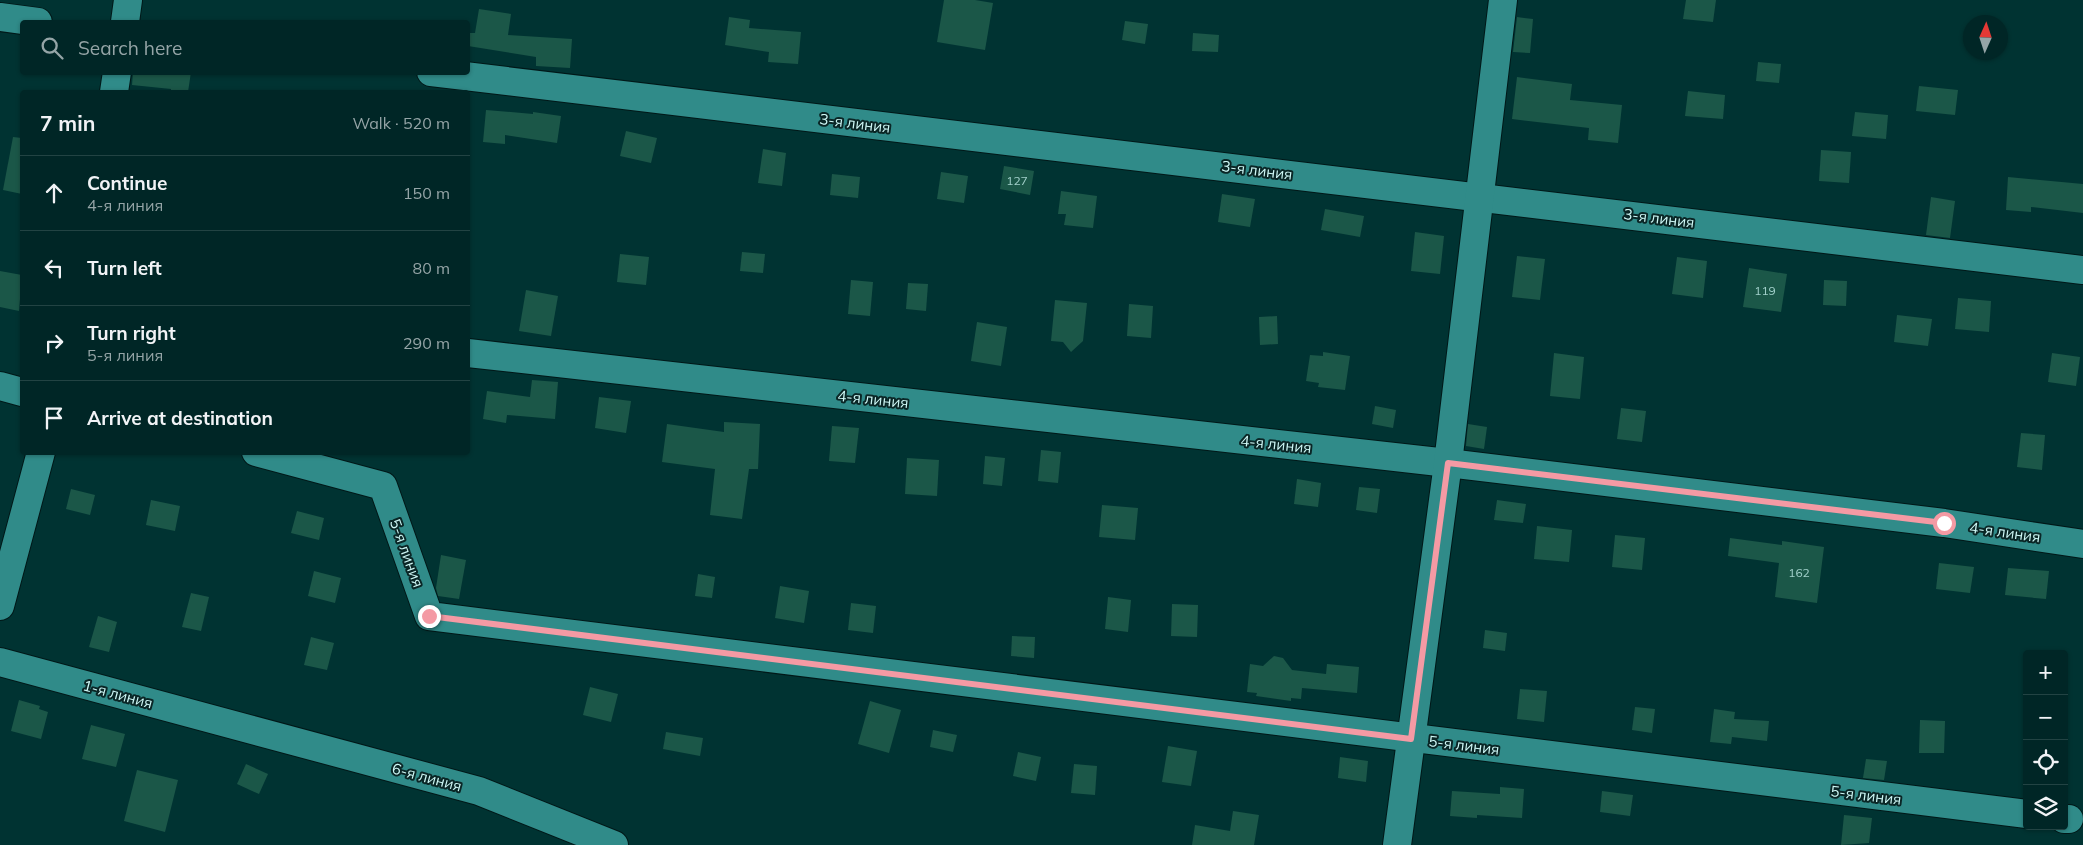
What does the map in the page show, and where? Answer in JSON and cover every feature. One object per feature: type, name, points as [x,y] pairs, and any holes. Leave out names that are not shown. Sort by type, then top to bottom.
[{"type":"street","points":[[125,20],[128,0]]},
{"type":"street","points":[[1397,845],[1448,463],[1503,0]]},
{"type":"street","points":[[0,17],[23,20]]},
{"type":"street","points":[[114,90],[117,75]]},
{"type":"street","name":"3-я линия","points":[[456,75],[1479,196],[2083,270]]},
{"type":"street","name":"4-я линия","points":[[470,353],[1448,463],[1944,523],[2083,544]]},
{"type":"street","points":[[0,386],[20,391]]},
{"type":"street","points":[[0,606],[39,455]]},
{"type":"street","name":"5-я линия","points":[[267,455],[383,486],[429,616],[2023,814]]},
{"type":"street","name":"1-я линия","points":[[0,662],[235,725]]},
{"type":"street","name":"6-я линия","points":[[235,725],[479,791],[614,845]]},
{"type":"building","points":[[944,0],[975,0],[993,3],[985,50],[937,42]]},
{"type":"building","points":[[1686,0],[1716,0],[1713,22],[1683,19]]},
{"type":"building","points":[[479,9],[511,14],[508,35],[572,39],[570,68],[536,66],[536,57],[470,46],[470,33],[475,33]]},
{"type":"building","points":[[729,17],[750,20],[749,28],[801,32],[798,64],[768,62],[769,52],[725,45]]},
{"type":"building","points":[[1517,17],[1533,19],[1530,53],[1513,52]]},
{"type":"building","points":[[1125,21],[1148,24],[1145,44],[1122,40]]},
{"type":"building","points":[[1193,33],[1219,35],[1218,52],[1192,51]]},
{"type":"building","points":[[1758,62],[1781,64],[1779,83],[1756,81]]},
{"type":"building","points":[[133,75],[191,75],[188,90],[171,90],[132,85]]},
{"type":"building","points":[[1517,77],[1572,84],[1570,100],[1622,105],[1618,143],[1588,140],[1589,128],[1512,119]]},
{"type":"building","points":[[1919,86],[1958,90],[1955,115],[1916,111]]},
{"type":"building","points":[[1688,91],[1725,95],[1723,119],[1685,116]]},
{"type":"building","points":[[486,110],[533,114],[533,112],[561,116],[557,143],[505,135],[505,144],[483,142]]},
{"type":"building","points":[[1855,112],[1888,115],[1886,139],[1852,136]]},
{"type":"building","points":[[626,131],[657,138],[651,163],[620,156]]},
{"type":"building","points":[[13,137],[20,138],[20,194],[3,190]]},
{"type":"building","points":[[763,149],[786,153],[782,186],[758,183]]},
{"type":"building","points":[[1821,150],[1851,152],[1849,183],[1819,181]]},
{"type":"building","points":[[1004,166],[1034,171],[1030,195],[1000,189]]},
{"type":"building","points":[[941,172],[968,176],[964,203],[937,199]]},
{"type":"building","points":[[832,174],[860,177],[858,198],[830,195]]},
{"type":"building","points":[[2008,177],[2083,184],[2083,213],[2031,207],[2031,212],[2006,210]]},
{"type":"building","points":[[1061,191],[1097,196],[1093,228],[1064,225],[1066,214],[1058,214]]},
{"type":"building","points":[[1222,194],[1255,199],[1250,227],[1218,222]]},
{"type":"building","points":[[1931,197],[1955,201],[1950,238],[1926,235]]},
{"type":"building","points":[[1325,209],[1364,216],[1360,237],[1321,230]]},
{"type":"building","points":[[1415,232],[1444,236],[1440,274],[1411,271]]},
{"type":"building","points":[[742,252],[765,254],[763,273],[740,271]]},
{"type":"building","points":[[620,254],[649,257],[646,285],[617,282]]},
{"type":"building","points":[[1517,256],[1545,259],[1540,300],[1512,297]]},
{"type":"building","points":[[1677,257],[1707,261],[1703,298],[1672,294]]},
{"type":"building","points":[[1749,268],[1787,274],[1781,312],[1743,307]]},
{"type":"building","points":[[0,271],[20,275],[19,311],[0,307]]},
{"type":"building","points":[[851,280],[873,282],[870,316],[848,314]]},
{"type":"building","points":[[1824,280],[1847,281],[1846,306],[1823,305]]},
{"type":"building","points":[[908,283],[928,284],[926,311],[906,309]]},
{"type":"building","points":[[526,290],[558,296],[551,336],[519,331]]},
{"type":"building","points":[[1958,298],[1991,301],[1989,332],[1955,329]]},
{"type":"building","points":[[1055,300],[1087,303],[1083,341],[1071,352],[1063,342],[1051,341]]},
{"type":"building","points":[[1129,304],[1153,306],[1151,338],[1127,336]]},
{"type":"building","points":[[1897,315],[1932,319],[1928,346],[1894,342]]},
{"type":"building","points":[[1277,316],[1278,344],[1260,345],[1259,317]]},
{"type":"building","points":[[977,322],[1007,327],[1001,366],[971,361]]},
{"type":"building","points":[[1323,352],[1350,356],[1345,390],[1318,387],[1319,383],[1306,381],[1310,355],[1323,356]]},
{"type":"building","points":[[1554,353],[1584,357],[1580,399],[1550,396]]},
{"type":"building","points":[[2052,353],[2080,357],[2076,386],[2048,382]]},
{"type":"building","points":[[532,380],[558,382],[555,419],[507,415],[506,423],[483,419],[487,391],[530,397]]},
{"type":"building","points":[[599,397],[631,401],[626,433],[595,428]]},
{"type":"building","points":[[1375,406],[1396,410],[1393,428],[1372,424]]},
{"type":"building","points":[[1621,408],[1646,411],[1642,442],[1617,439]]},
{"type":"building","points":[[724,422],[760,424],[758,469],[749,469],[742,519],[710,515],[715,469],[662,462],[667,424],[724,432]]},
{"type":"building","points":[[1468,424],[1487,427],[1484,449],[1466,446]]},
{"type":"building","points":[[832,426],[859,428],[855,463],[829,461]]},
{"type":"building","points":[[2021,433],[2045,435],[2042,470],[2017,467]]},
{"type":"building","points":[[1041,450],[1061,452],[1058,483],[1038,481]]},
{"type":"building","points":[[985,456],[1005,458],[1002,486],[983,484]]},
{"type":"building","points":[[907,458],[939,460],[937,496],[905,494]]},
{"type":"building","points":[[1297,479],[1321,483],[1318,507],[1294,504]]},
{"type":"building","points":[[1359,487],[1380,489],[1377,513],[1356,510]]},
{"type":"building","points":[[71,489],[95,495],[90,515],[66,509]]},
{"type":"building","points":[[151,500],[180,506],[175,531],[146,525]]},
{"type":"building","points":[[1497,500],[1526,504],[1523,523],[1494,520]]},
{"type":"building","points":[[1102,505],[1138,508],[1135,540],[1099,537]]},
{"type":"building","points":[[297,511],[324,518],[319,540],[291,533]]},
{"type":"building","points":[[1537,526],[1572,530],[1569,562],[1534,559]]},
{"type":"building","points":[[1615,535],[1645,538],[1642,570],[1612,567]]},
{"type":"building","points":[[1730,538],[1782,545],[1782,541],[1824,547],[1817,603],[1775,597],[1779,563],[1728,556]]},
{"type":"building","points":[[441,555],[466,560],[459,599],[438,596],[436,588]]},
{"type":"building","points":[[1939,563],[1974,567],[1970,593],[1936,589]]},
{"type":"building","points":[[2008,568],[2049,571],[2046,599],[2005,595]]},
{"type":"building","points":[[314,571],[341,578],[335,603],[308,596]]},
{"type":"building","points":[[698,574],[715,577],[712,598],[695,596]]},
{"type":"building","points":[[780,586],[809,591],[804,623],[775,618]]},
{"type":"building","points":[[191,593],[209,597],[201,631],[182,627]]},
{"type":"building","points":[[1108,597],[1131,600],[1128,632],[1105,629]]},
{"type":"building","points":[[851,603],[876,606],[873,633],[848,630]]},
{"type":"building","points":[[1172,604],[1198,605],[1197,637],[1171,636]]},
{"type":"building","points":[[98,616],[117,622],[109,652],[89,647]]},
{"type":"building","points":[[1485,630],[1507,633],[1505,651],[1483,648]]},
{"type":"building","points":[[1012,636],[1035,637],[1034,658],[1011,656]]},
{"type":"building","points":[[311,637],[334,643],[327,670],[304,665]]},
{"type":"building","points":[[1274,656],[1283,658],[1292,670],[1326,674],[1327,664],[1359,667],[1357,693],[1302,688],[1301,699],[1291,698],[1291,701],[1256,696],[1257,693],[1247,692],[1250,664],[1263,666]]},
{"type":"building","points":[[590,687],[618,694],[611,722],[583,715]]},
{"type":"building","points":[[1520,689],[1547,691],[1544,722],[1517,719]]},
{"type":"building","points":[[19,700],[40,706],[39,709],[48,712],[41,739],[11,731]]},
{"type":"building","points":[[870,701],[901,710],[889,753],[858,744]]},
{"type":"building","points":[[1635,707],[1655,709],[1652,733],[1632,730]]},
{"type":"building","points":[[1714,709],[1735,712],[1734,719],[1769,721],[1767,741],[1732,737],[1731,744],[1710,742]]},
{"type":"building","points":[[1920,720],[1945,721],[1944,753],[1919,753]]},
{"type":"building","points":[[91,725],[125,734],[116,767],[82,759]]},
{"type":"building","points":[[933,730],[957,735],[953,752],[930,747]]},
{"type":"building","points":[[666,732],[703,738],[700,756],[663,749]]},
{"type":"building","points":[[1168,746],[1197,751],[1191,786],[1162,782]]},
{"type":"building","points":[[1018,752],[1041,757],[1036,781],[1013,776]]},
{"type":"building","points":[[1340,757],[1368,761],[1366,782],[1338,778]]},
{"type":"building","points":[[1866,759],[1887,761],[1884,780],[1863,778]]},
{"type":"building","points":[[246,764],[268,774],[259,794],[237,784]]},
{"type":"building","points":[[1074,764],[1097,766],[1095,795],[1071,793]]},
{"type":"building","points":[[137,770],[178,780],[165,832],[124,821]]},
{"type":"building","points":[[1500,787],[1524,789],[1522,818],[1477,815],[1477,818],[1450,816],[1452,791],[1500,794]]},
{"type":"building","points":[[1602,791],[1633,795],[1630,816],[1600,812]]},
{"type":"building","points":[[1233,811],[1259,815],[1254,845],[1192,845],[1195,825],[1230,831]]},
{"type":"building","points":[[1844,815],[1872,818],[1869,843],[1841,845]]},
{"type":"route","points":[[429,616],[1411,739],[1448,463],[1944,523]]}]
